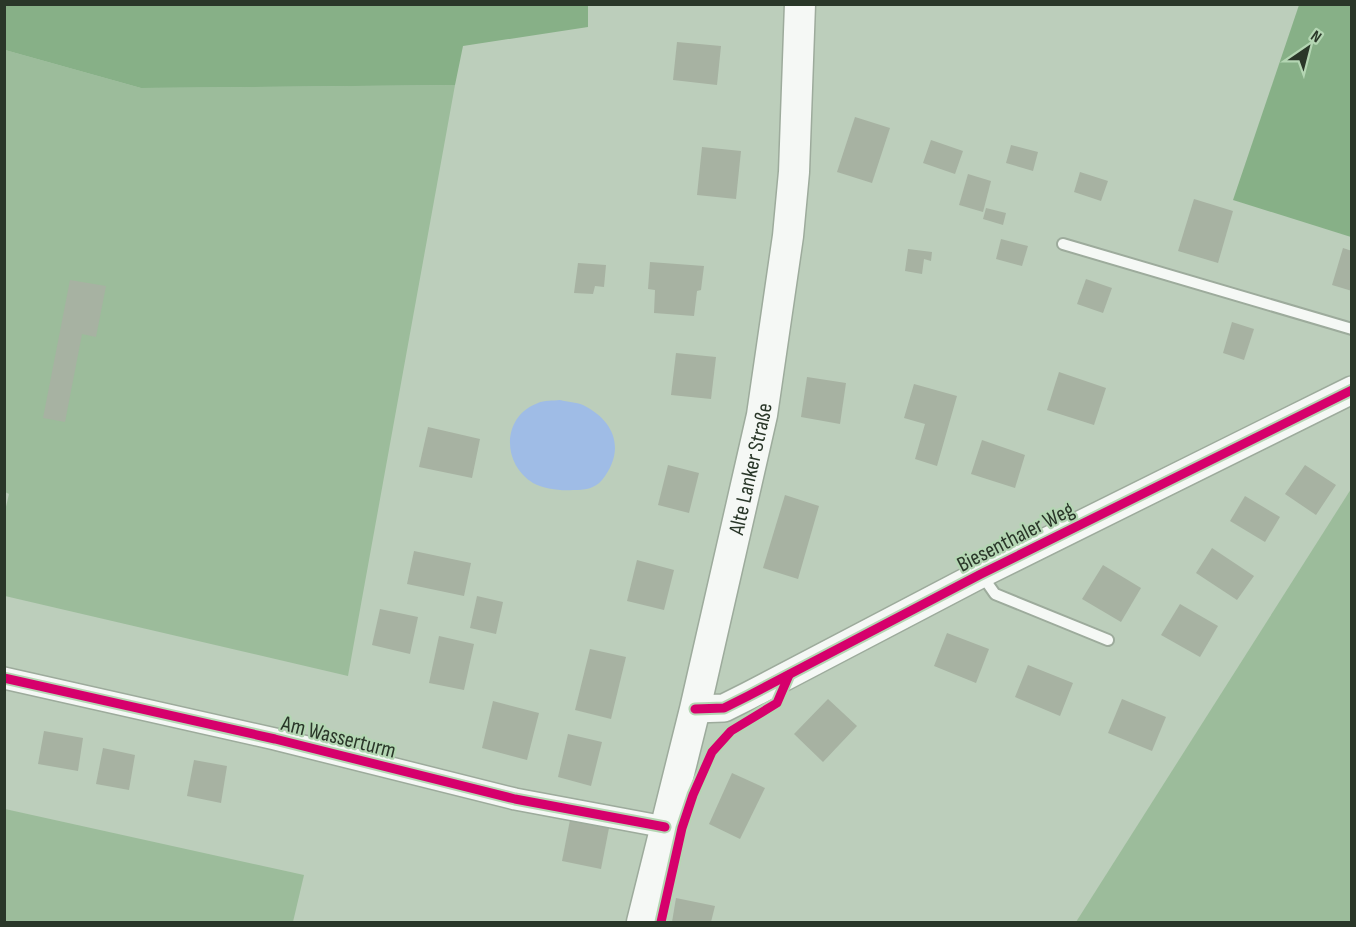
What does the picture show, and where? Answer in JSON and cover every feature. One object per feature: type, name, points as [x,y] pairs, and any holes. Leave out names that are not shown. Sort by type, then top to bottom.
[{"type":"main road","name":"Alte Lanker Straße","points":[[642,922],[695,709],[750,472],[774,337],[794,172],[800,4]]},
{"type":"street","name":"Biesenthaler Weg","points":[[695,709],[724,708],[981,574],[1352,390]]},
{"type":"street","name":"Am Wasserturm","points":[[4,678],[275,739],[515,799],[665,827]]},
{"type":"lane","points":[[1064,244],[1352,329]]},
{"type":"lane","name":"Biesenthaler Weg","points":[[981,574],[995,594],[1108,640]]},
{"type":"green space","points":[[5,5],[588,5],[588,27],[463,46],[455,85],[141,88],[5,50]]},
{"type":"green space","points":[[1299,5],[1351,5],[1351,237],[1233,200]]},
{"type":"green space","points":[[5,50],[141,88],[455,85],[348,676],[5,596],[5,511],[9,494],[5,492]]},
{"type":"green space","points":[[1351,489],[1351,922],[1076,922]]},
{"type":"green space","points":[[5,809],[304,875],[293,922],[5,922]]},
{"type":"water","points":[[560,400],[580,404],[594,412],[603,419],[614,437],[614,458],[602,480],[593,487],[568,490],[542,487],[533,483],[515,464],[510,440],[512,429],[518,418],[526,409],[538,403]]},
{"type":"building","points":[[677,42],[721,46],[717,85],[673,80]]},
{"type":"building","points":[[855,117],[890,128],[872,183],[837,172]]},
{"type":"building","points":[[931,140],[963,151],[955,174],[923,163]]},
{"type":"building","points":[[1011,145],[1038,152],[1033,171],[1006,163]]},
{"type":"building","points":[[702,147],[741,151],[736,199],[697,195]]},
{"type":"building","points":[[1080,172],[1108,181],[1101,201],[1074,192]]},
{"type":"building","points":[[968,174],[991,181],[983,212],[959,205]]},
{"type":"building","points":[[1194,199],[1233,211],[1218,263],[1178,251]]},
{"type":"building","points":[[986,208],[1006,213],[1003,225],[983,219]]},
{"type":"building","points":[[1001,239],[1028,246],[1022,266],[996,259]]},
{"type":"building","points":[[1343,248],[1352,251],[1352,291],[1332,285]]},
{"type":"building","points":[[908,249],[932,252],[931,261],[924,259],[922,274],[905,271]]},
{"type":"building","points":[[650,262],[704,266],[701,290],[697,291],[694,316],[654,313],[655,290],[648,289]]},
{"type":"building","points":[[578,263],[606,265],[604,287],[595,286],[593,294],[574,293]]},
{"type":"building","points":[[1086,279],[1112,288],[1103,313],[1077,304]]},
{"type":"building","points":[[70,280],[106,286],[96,337],[82,334],[65,422],[43,418]]},
{"type":"building","points":[[1232,322],[1254,329],[1244,360],[1223,353]]},
{"type":"building","points":[[676,353],[716,357],[711,399],[671,395]]},
{"type":"building","points":[[1059,372],[1106,388],[1094,425],[1047,410]]},
{"type":"building","points":[[807,377],[846,383],[840,424],[801,417]]},
{"type":"building","points":[[914,384],[957,396],[937,466],[915,459],[925,424],[904,418]]},
{"type":"building","points":[[428,427],[480,439],[472,478],[419,467]]},
{"type":"building","points":[[982,440],[1025,455],[1015,488],[971,474]]},
{"type":"building","points":[[668,465],[699,473],[689,513],[658,505]]},
{"type":"building","points":[[1305,465],[1336,485],[1316,515],[1285,494]]},
{"type":"building","points":[[785,495],[819,506],[798,579],[763,568]]},
{"type":"building","points":[[1245,496],[1280,517],[1265,542],[1230,521]]},
{"type":"building","points":[[1212,548],[1254,576],[1237,600],[1196,573]]},
{"type":"building","points":[[414,551],[471,563],[464,596],[407,584]]},
{"type":"building","points":[[637,560],[674,570],[664,610],[627,601]]},
{"type":"building","points":[[1103,565],[1141,588],[1121,622],[1082,599]]},
{"type":"building","points":[[477,596],[503,602],[496,634],[470,628]]},
{"type":"building","points":[[1180,604],[1218,626],[1200,657],[1161,635]]},
{"type":"building","points":[[380,609],[418,617],[410,654],[372,645]]},
{"type":"building","points":[[947,633],[989,649],[976,683],[934,666]]},
{"type":"building","points":[[439,636],[474,644],[464,690],[429,683]]},
{"type":"building","points":[[590,649],[626,657],[611,719],[575,710]]},
{"type":"building","points":[[1028,665],[1073,683],[1060,716],[1015,697]]},
{"type":"building","points":[[828,699],[857,726],[823,762],[794,734]]},
{"type":"building","points":[[1122,699],[1166,717],[1152,751],[1108,733]]},
{"type":"building","points":[[493,701],[539,713],[527,760],[482,748]]},
{"type":"building","points":[[44,731],[83,738],[78,771],[38,764]]},
{"type":"building","points":[[568,734],[602,742],[591,786],[558,777]]},
{"type":"building","points":[[103,748],[135,755],[129,790],[96,784]]},
{"type":"building","points":[[194,760],[227,766],[221,803],[187,796]]},
{"type":"building","points":[[732,773],[765,788],[740,839],[709,824]]},
{"type":"building","points":[[570,820],[609,828],[601,869],[562,861]]},
{"type":"building","points":[[676,898],[715,906],[711,922],[672,922]]},
{"type":"cycle path","points":[[695,709],[724,708],[981,574],[1352,390]]},
{"type":"cycle path","points":[[661,922],[682,828],[693,795],[712,752],[731,731],[777,703],[789,675]]},
{"type":"cycle path","points":[[4,678],[275,739],[515,799],[665,827]]}]
